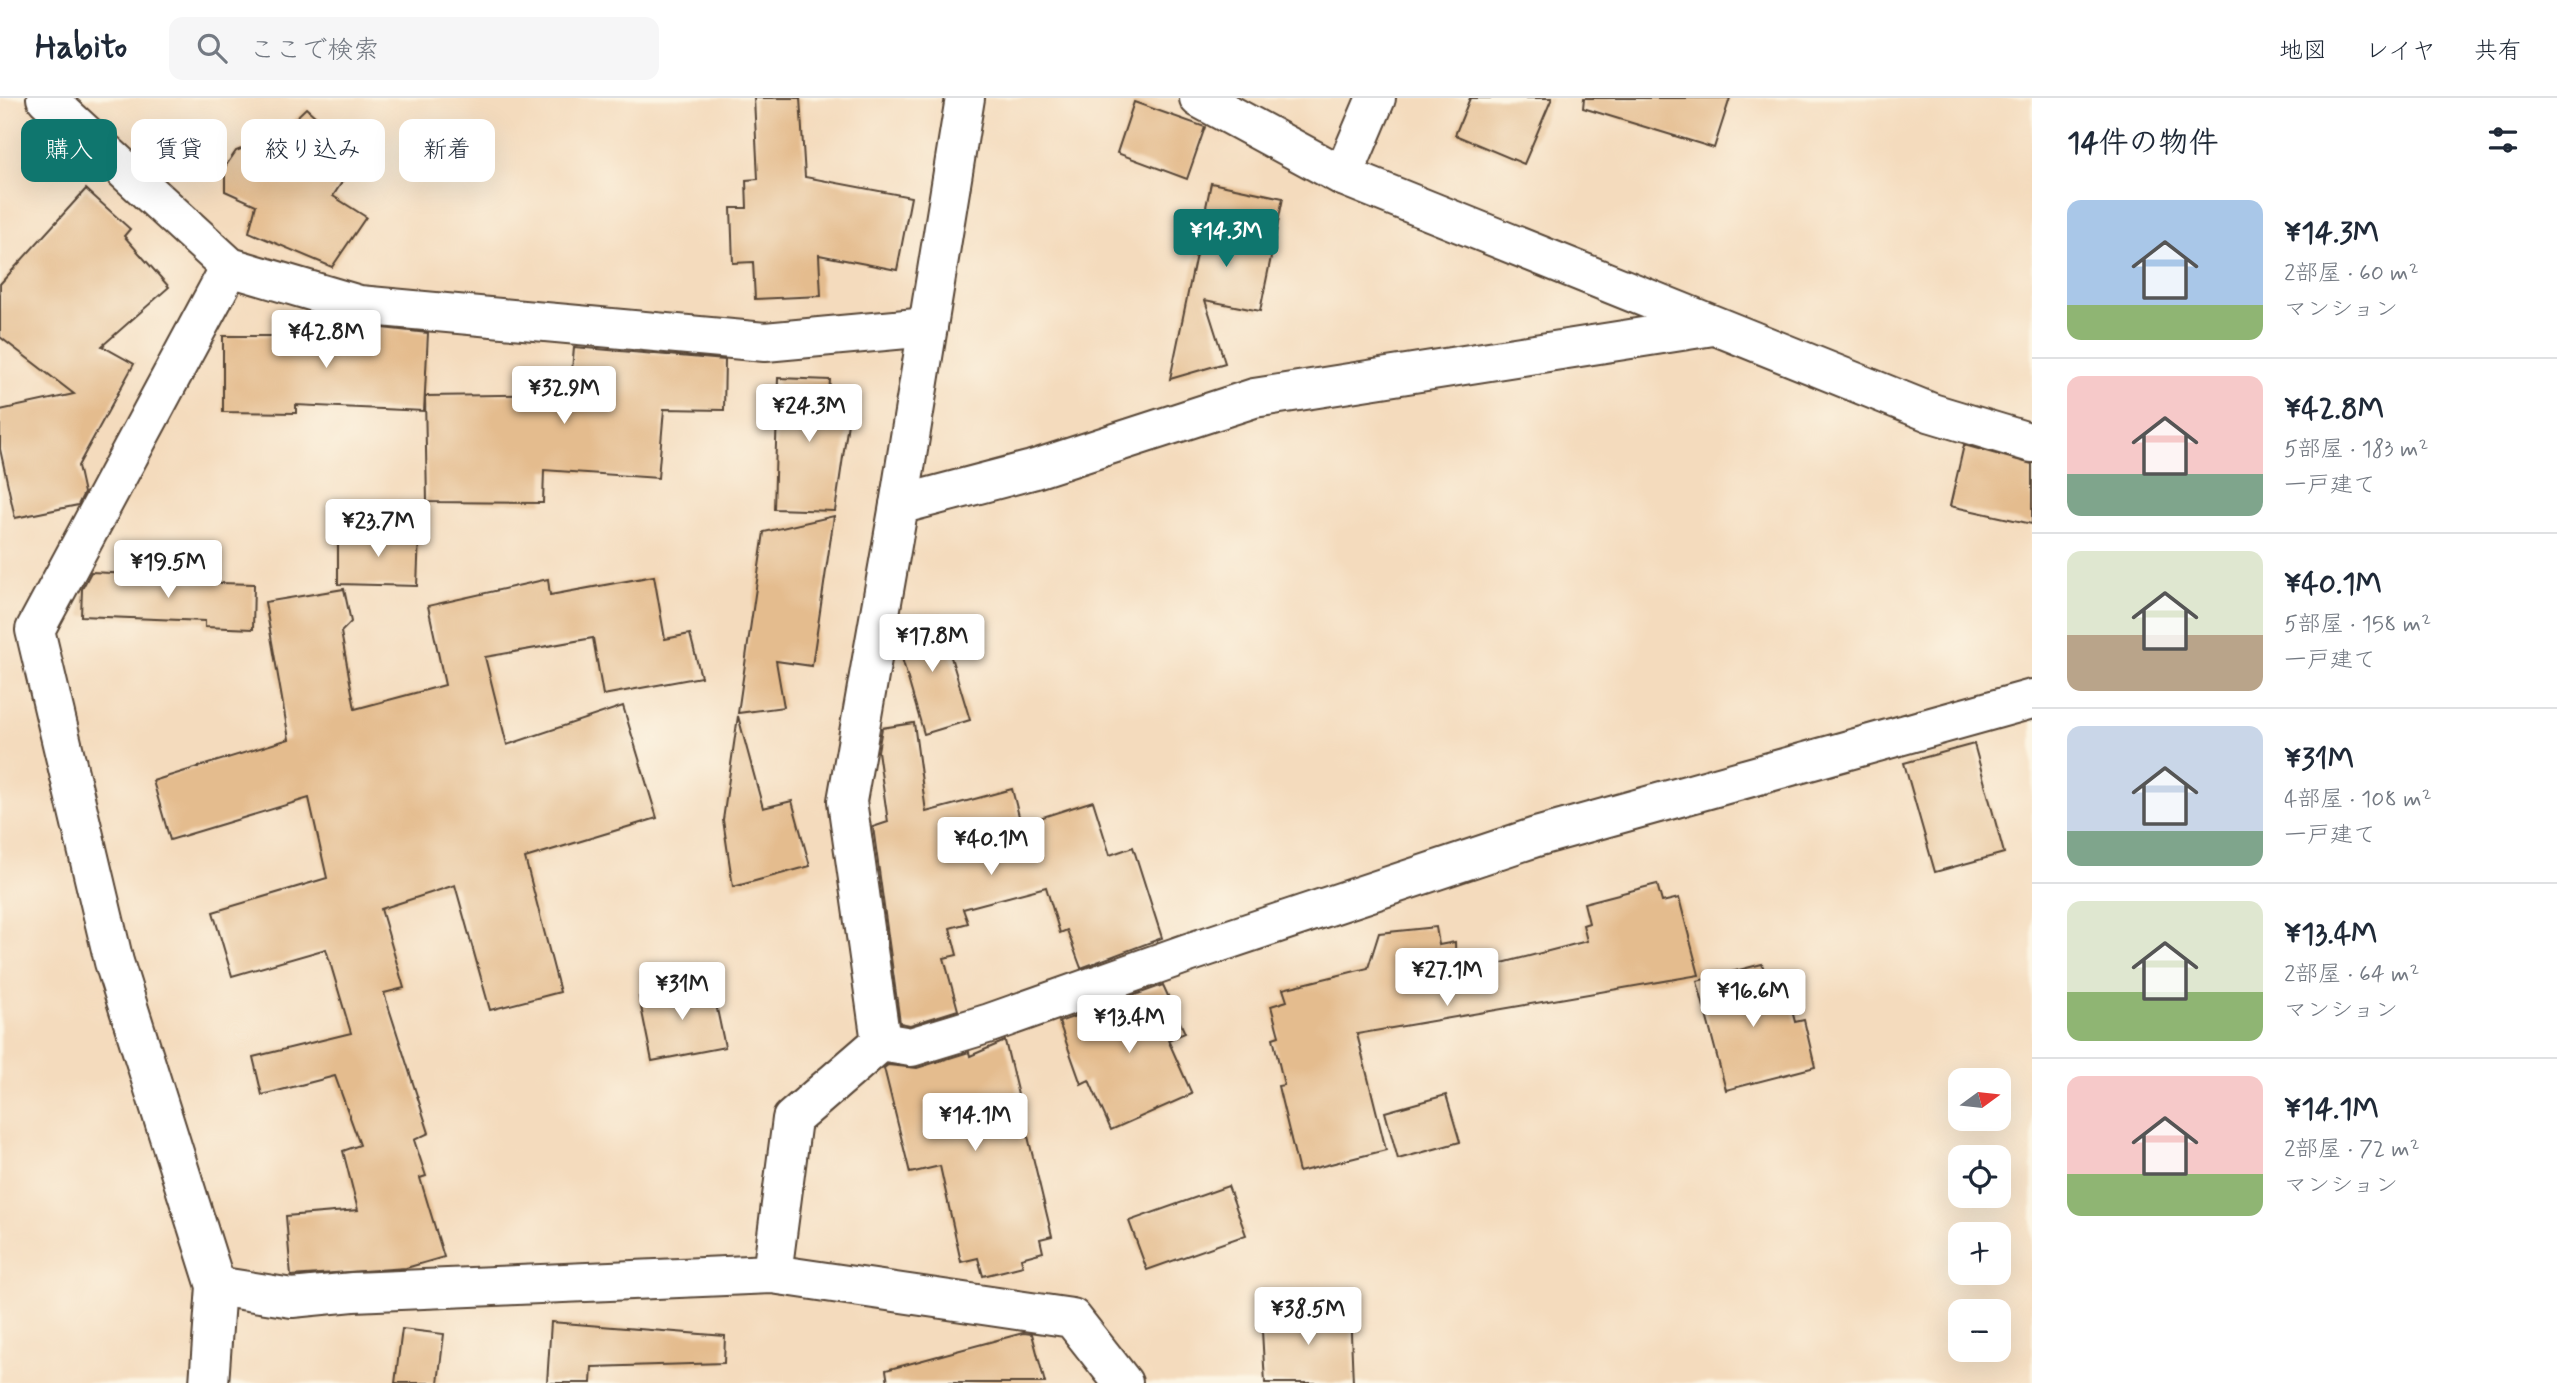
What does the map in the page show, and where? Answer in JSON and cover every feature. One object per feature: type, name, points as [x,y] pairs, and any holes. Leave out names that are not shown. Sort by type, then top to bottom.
[{"type":"street","points":[[46,98],[229,267],[359,304],[765,342],[928,327]]},
{"type":"street","points":[[881,1042],[847,801],[899,505],[965,98]]},
{"type":"street","points":[[1199,98],[1343,176],[1932,413],[2032,443]]},
{"type":"street","points":[[1343,176],[1376,98]]},
{"type":"street","points":[[209,1383],[216,1286],[114,962],[35,630],[229,267]]},
{"type":"street","points":[[899,505],[1032,470],[1254,398],[1715,326]]},
{"type":"street","points":[[881,1042],[911,1047],[990,1023],[1188,953],[1536,837],[2032,699]]},
{"type":"street","points":[[772,1274],[792,1119],[881,1042]]},
{"type":"street","points":[[216,1286],[292,1298],[353,1292],[772,1274],[1072,1318],[1123,1383]]},
{"type":"building","points":[[754,98],[800,98],[805,177],[911,197],[897,270],[819,255],[821,296],[755,299],[753,262],[733,263],[731,208],[747,208],[746,180],[758,179]]},
{"type":"building","points":[[1470,98],[1552,98],[1524,164],[1455,135]]},
{"type":"building","points":[[1584,98],[1730,98],[1714,148],[1583,108]]},
{"type":"building","points":[[1134,102],[1205,127],[1187,179],[1117,153]]},
{"type":"building","points":[[306,108],[318,119],[295,119]]},
{"type":"building","points":[[241,149],[241,182],[342,182],[333,196],[366,217],[332,267],[249,232],[256,205],[225,191],[227,164],[236,151]]},
{"type":"building","points":[[1211,183],[1283,198],[1260,311],[1205,300],[1225,363],[1170,379]]},
{"type":"building","points":[[86,189],[130,229],[124,236],[169,287],[102,346],[134,364],[78,466],[84,493],[78,505],[15,518],[0,449],[0,410],[74,394],[0,337],[0,284]]},
{"type":"building","points":[[306,322],[428,333],[424,411],[296,405],[296,413],[223,412],[223,336],[305,336]]},
{"type":"building","points":[[574,347],[725,360],[724,410],[664,409],[658,478],[544,470],[543,503],[427,502],[425,396],[570,394]]},
{"type":"building","points":[[778,378],[830,380],[829,393],[852,396],[835,511],[774,509]]},
{"type":"building","points":[[1964,445],[2032,464],[2032,524],[1950,506]]},
{"type":"building","points":[[834,516],[812,666],[776,661],[784,707],[738,713],[764,532]]},
{"type":"building","points":[[338,534],[419,534],[417,586],[338,584]]},
{"type":"building","points":[[91,572],[149,575],[149,581],[254,584],[253,629],[205,627],[205,621],[81,616],[82,589]]},
{"type":"building","points":[[654,576],[665,639],[690,634],[701,677],[603,695],[593,638],[485,657],[507,745],[623,706],[657,818],[525,858],[560,992],[490,1010],[455,885],[381,909],[404,988],[384,993],[429,1133],[414,1140],[426,1176],[420,1178],[444,1257],[406,1268],[291,1276],[286,1216],[358,1210],[343,1151],[360,1145],[335,1076],[262,1095],[253,1057],[351,1033],[326,949],[232,976],[213,912],[327,878],[309,798],[170,840],[153,781],[289,739],[265,602],[344,589],[351,622],[341,632],[355,709],[445,685],[428,606],[548,579],[550,595]]},
{"type":"building","points":[[938,614],[970,720],[924,734],[897,641],[900,624]]},
{"type":"building","points":[[738,716],[763,808],[792,801],[810,866],[733,887],[723,820]]},
{"type":"building","points":[[914,723],[926,812],[1012,789],[1021,824],[1093,801],[1110,855],[1133,847],[1162,938],[1081,968],[1067,930],[1060,933],[1046,887],[963,909],[968,923],[950,928],[957,955],[944,958],[958,1010],[910,1025],[900,1023],[873,827],[888,822],[878,751],[882,728]]},
{"type":"building","points":[[1974,744],[2004,853],[1935,872],[1904,763]]},
{"type":"building","points":[[1657,884],[1662,902],[1679,898],[1699,975],[1357,1034],[1386,1150],[1299,1172],[1278,1086],[1284,1085],[1273,1038],[1279,1036],[1271,1006],[1287,1001],[1283,989],[1368,968],[1379,933],[1436,927],[1439,945],[1455,942],[1456,975],[1587,941],[1583,925],[1589,923],[1584,903]]},
{"type":"building","points":[[1762,964],[1774,999],[1788,995],[1795,1022],[1804,1020],[1815,1067],[1726,1090],[1697,981]]},
{"type":"building","points":[[707,983],[709,991],[713,990],[725,1047],[652,1061],[639,997]]},
{"type":"building","points":[[1163,985],[1185,1033],[1168,1040],[1192,1094],[1111,1130],[1089,1080],[1081,1084],[1059,1022]]},
{"type":"building","points":[[1005,1041],[1052,1236],[1040,1239],[1043,1252],[1021,1258],[1023,1266],[983,1276],[978,1258],[961,1262],[940,1166],[910,1173],[884,1068],[888,1065],[917,1068],[969,1052],[970,1056]]},
{"type":"building","points":[[1446,1095],[1460,1142],[1398,1159],[1385,1112]]},
{"type":"building","points":[[1228,1186],[1246,1235],[1147,1270],[1129,1221]]},
{"type":"building","points":[[1350,1309],[1353,1383],[1265,1383],[1261,1313]]},
{"type":"building","points":[[551,1322],[725,1336],[724,1363],[592,1367],[591,1383],[547,1383]]},
{"type":"building","points":[[402,1329],[444,1334],[438,1383],[395,1383]]},
{"type":"building","points":[[1023,1333],[1032,1334],[1045,1383],[888,1383],[886,1370]]}]
